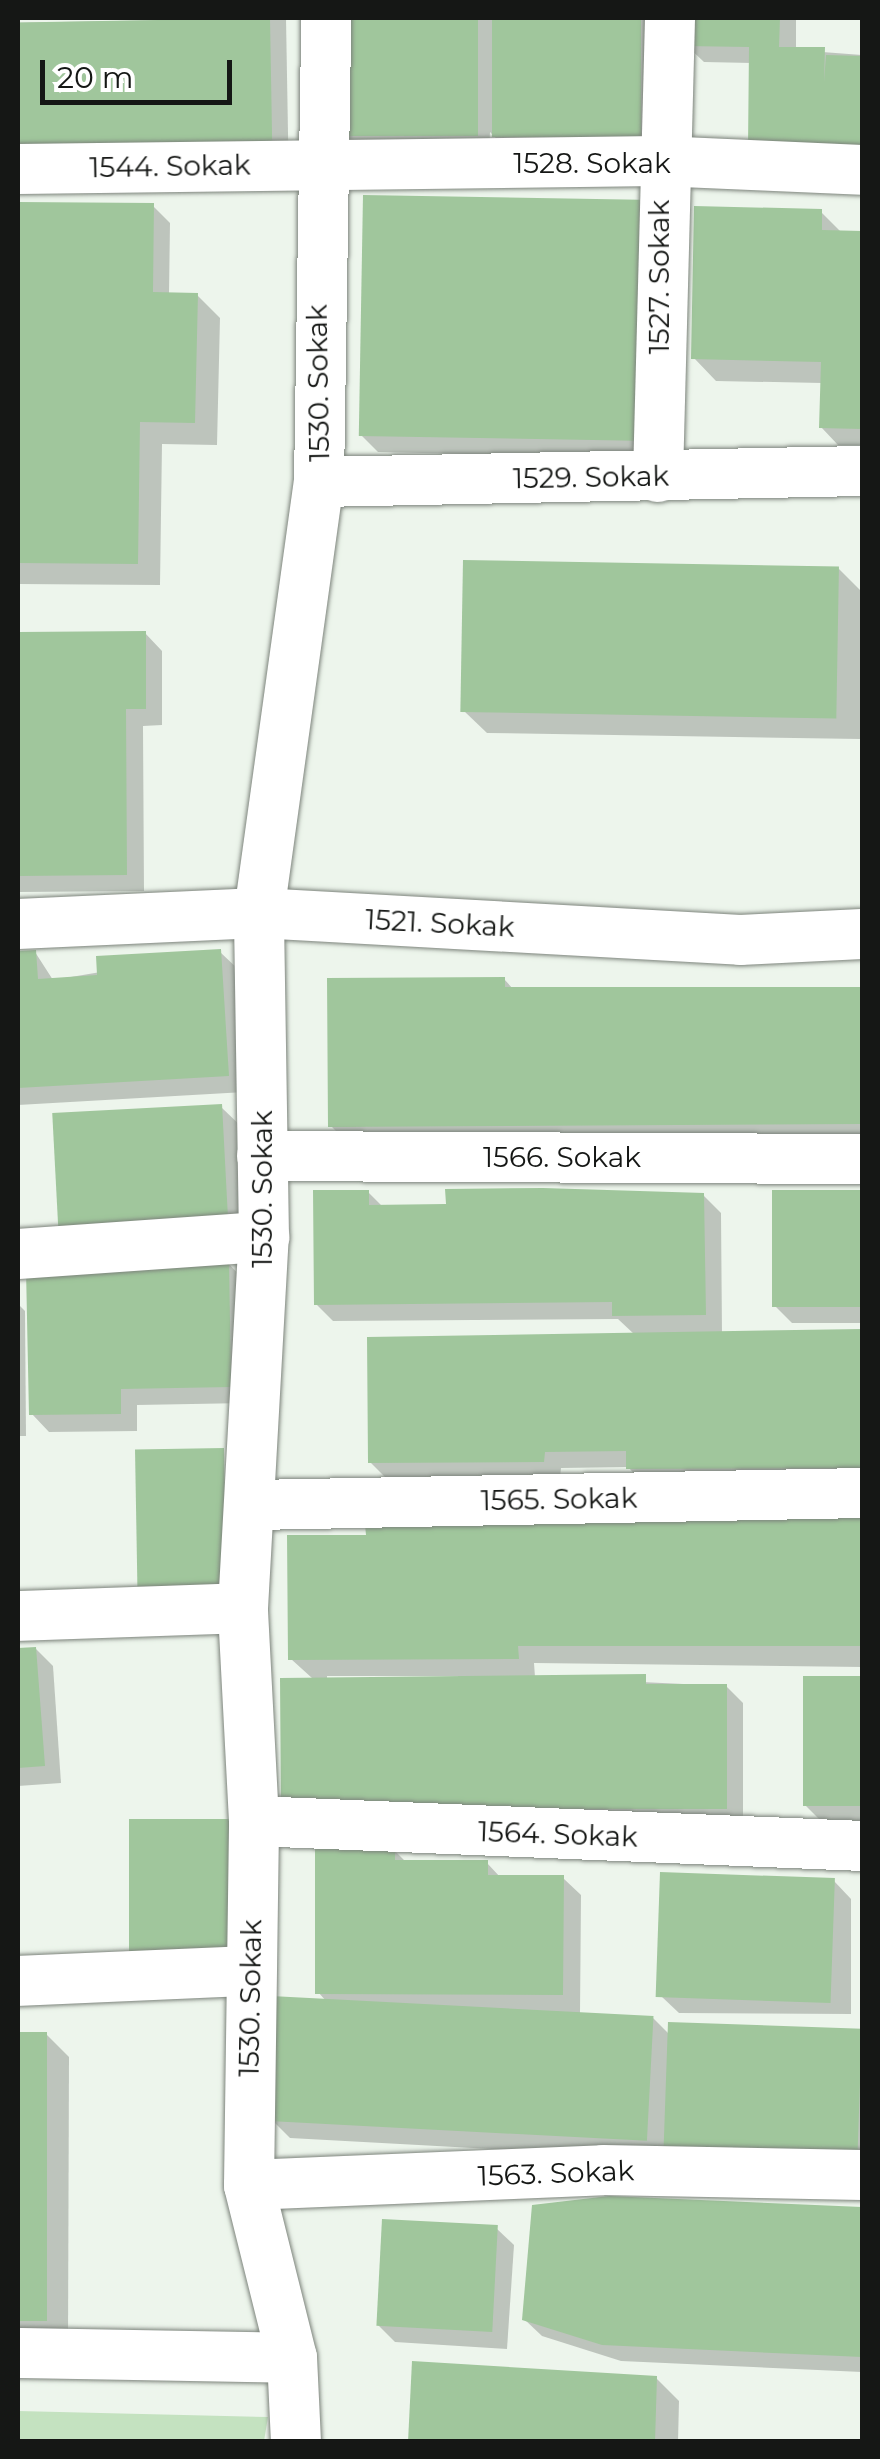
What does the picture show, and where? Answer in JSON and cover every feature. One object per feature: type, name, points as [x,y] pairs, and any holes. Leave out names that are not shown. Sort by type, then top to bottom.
[{"type":"street","name":"1530. Sokak","points":[[296,2442],[292,2358],[249,2186],[248,1972],[254,1821],[243,1608],[255,1505],[264,1238],[259,913],[319,482],[326,18]]},
{"type":"street","name":"1527. Sokak","points":[[658,477],[660,161],[670,18]]},
{"type":"street","name":"1528. Sokak","points":[[322,164],[660,161],[862,170]]},
{"type":"street","name":"1544. Sokak","points":[[18,169],[322,164]]},
{"type":"street","name":"1529. Sokak","points":[[319,482],[862,471]]},
{"type":"street","name":"1521. Sokak","points":[[18,924],[259,913],[740,940],[862,934]]},
{"type":"street","name":"1566. Sokak","points":[[262,1156],[862,1159]]},
{"type":"street","points":[[18,1254],[264,1238]]},
{"type":"street","name":"1565. Sokak","points":[[255,1505],[862,1493]]},
{"type":"street","points":[[18,1616],[243,1608]]},
{"type":"street","name":"1564. Sokak","points":[[254,1821],[862,1846]]},
{"type":"street","points":[[18,1981],[248,1972]]},
{"type":"street","name":"1563. Sokak","points":[[249,2186],[602,2170],[862,2174]]},
{"type":"street","points":[[18,2353],[292,2358]]},
{"type":"green space","points":[[18,2411],[268,2417],[264,2441],[18,2442]]},
{"type":"building","points":[[270,18],[272,144],[20,148],[18,22]]},
{"type":"building","points":[[344,18],[478,18],[478,136],[344,136]]},
{"type":"building","points":[[492,18],[641,18],[641,137],[492,137]]},
{"type":"building","points":[[684,18],[780,18],[779,47],[825,47],[824,82],[826,55],[862,56],[862,149],[748,147],[749,47],[684,46]]},
{"type":"building","points":[[363,195],[640,200],[636,441],[359,436]]},
{"type":"building","points":[[18,202],[154,203],[153,292],[198,293],[195,423],[140,422],[138,564],[18,563]]},
{"type":"building","points":[[694,206],[822,209],[822,230],[862,231],[862,429],[819,428],[821,362],[691,359]]},
{"type":"building","points":[[463,560],[839,567],[836,719],[460,712]]},
{"type":"building","points":[[146,631],[146,709],[126,709],[127,875],[18,876],[18,632]]},
{"type":"building","points":[[221,949],[229,1076],[18,1088],[18,951],[36,950],[38,979],[97,975],[96,956]]},
{"type":"building","points":[[505,977],[505,987],[862,987],[862,1124],[328,1127],[327,978]]},
{"type":"building","points":[[222,1104],[228,1219],[58,1228],[52,1113]]},
{"type":"building","points":[[445,1189],[704,1193],[706,1315],[612,1316],[612,1302],[314,1305],[313,1190],[369,1190],[369,1205],[446,1204]]},
{"type":"building","points":[[772,1190],[862,1190],[862,1307],[772,1307]]},
{"type":"building","points":[[229,1261],[231,1387],[121,1389],[121,1414],[29,1415],[26,1269]]},
{"type":"building","points":[[862,1329],[862,1468],[626,1469],[626,1451],[545,1452],[544,1462],[368,1463],[367,1337]]},
{"type":"building","points":[[224,1448],[226,1585],[137,1587],[135,1450]]},
{"type":"building","points":[[862,1514],[862,1646],[518,1646],[519,1659],[288,1660],[287,1535],[366,1535],[365,1525]]},
{"type":"building","points":[[36,1647],[45,1766],[18,1768],[18,1648]]},
{"type":"building","points":[[646,1674],[646,1684],[727,1684],[727,1809],[281,1809],[280,1678]]},
{"type":"building","points":[[803,1676],[862,1676],[862,1806],[803,1806]]},
{"type":"building","points":[[129,1819],[233,1819],[233,1957],[129,1957]]},
{"type":"building","points":[[315,1848],[395,1848],[395,1860],[488,1860],[488,1875],[564,1875],[563,1995],[315,1994]]},
{"type":"building","points":[[660,1872],[835,1878],[831,2003],[656,1997]]},
{"type":"building","points":[[271,1996],[653,2016],[647,2141],[264,2121]]},
{"type":"building","points":[[668,2022],[862,2029],[858,2154],[664,2147]]},
{"type":"building","points":[[18,2032],[47,2032],[47,2321],[18,2321]]},
{"type":"building","points":[[609,2196],[862,2207],[862,2357],[602,2345],[522,2320],[532,2205]]},
{"type":"building","points":[[382,2219],[498,2225],[492,2332],[376,2326]]},
{"type":"building","points":[[412,2361],[657,2376],[655,2442],[408,2442]]}]
